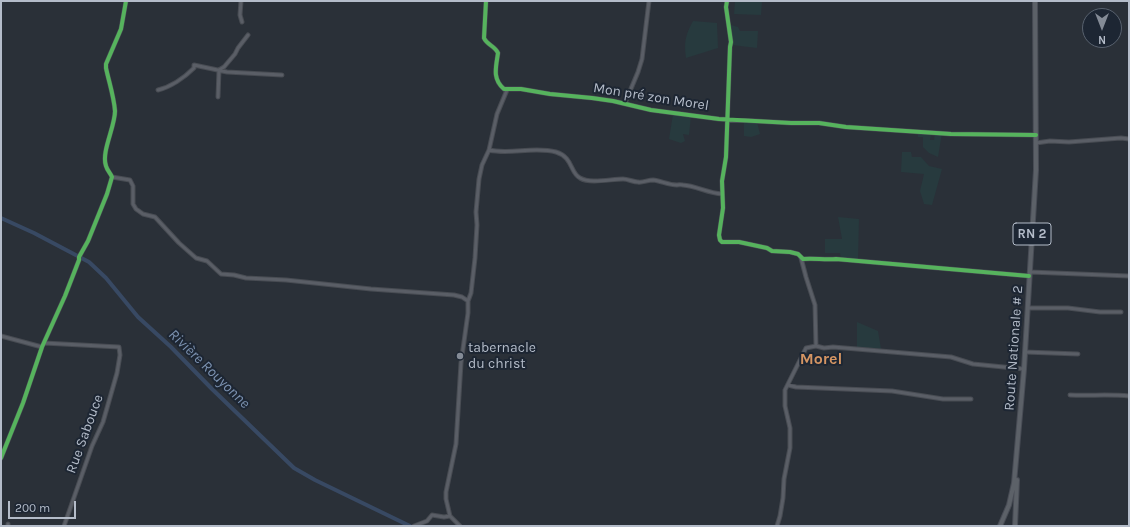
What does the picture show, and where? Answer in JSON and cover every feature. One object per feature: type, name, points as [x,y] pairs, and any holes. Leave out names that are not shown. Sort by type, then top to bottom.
[{"type":"main road","name":"Route Nationale # 2","points":[[1000,526],[1012,497],[1024,369],[1034,208],[1036,143],[1035,1]]},
{"type":"main road","points":[[1016,467],[1016,526]]},
{"type":"street","points":[[1,458],[23,403],[42,347],[65,296],[79,257],[88,241],[107,194],[112,177],[106,167],[106,162],[107,145],[113,125],[115,110],[106,64],[120,28],[126,1]]},
{"type":"street","points":[[241,1],[240,15],[242,22]]},
{"type":"street","points":[[460,526],[450,516],[446,492],[456,444],[461,363],[468,313],[468,301],[471,293],[474,272],[477,225],[476,212],[479,179],[482,165],[489,150],[497,114],[507,90],[498,84],[497,80],[496,68],[498,53],[494,47],[487,43],[484,38],[486,1]]},
{"type":"street","points":[[624,103],[642,60],[649,1]]},
{"type":"street","points":[[727,1],[726,7],[731,42],[726,157],[722,181],[723,208],[719,236],[722,242],[739,242],[767,248],[772,251],[798,254],[801,258],[815,305],[816,346]]},
{"type":"street","points":[[219,70],[224,67],[235,54],[248,35]]},
{"type":"street","points":[[158,90],[168,87],[181,79],[194,68],[194,65],[227,72],[282,75]]},
{"type":"street","points":[[218,97],[219,70]]},
{"type":"street","name":"Mon pré zon Morel","points":[[507,90],[529,90],[550,94],[592,98],[624,103],[651,110],[728,119],[790,123],[819,123],[846,127],[946,133],[1036,135]]},
{"type":"street","points":[[1036,143],[1050,141],[1069,142],[1120,138],[1129,139]]},
{"type":"street","points":[[489,150],[496,152],[523,150],[555,152],[566,158],[580,178],[587,180],[601,181],[625,179],[639,182],[652,180],[676,185],[682,184],[715,194],[722,194]]},
{"type":"street","points":[[112,177],[130,180],[133,186],[133,204],[136,209],[143,214],[155,217],[179,243],[196,258],[207,261],[221,274],[246,278],[286,280],[356,288],[454,296],[462,297],[468,301]]},
{"type":"street","points":[[801,258],[816,258],[822,260],[836,259],[1030,274],[1129,276]]},
{"type":"street","points":[[1028,308],[1068,308],[1100,312],[1121,312]]},
{"type":"street","points":[[1,336],[42,347]]},
{"type":"street","name":"Rue Sabouce","points":[[44,342],[119,347],[120,356],[117,373],[103,422],[92,446],[64,526]]},
{"type":"street","points":[[777,526],[783,498],[784,479],[790,448],[790,428],[784,406],[786,390],[806,348],[816,346],[824,348],[833,347],[951,357],[973,364],[1024,369]]},
{"type":"street","points":[[1025,352],[1078,354]]},
{"type":"street","points":[[788,384],[796,387],[892,391],[943,399],[971,399]]},
{"type":"street","points":[[1070,395],[1084,396],[1106,394],[1129,396]]},
{"type":"street","points":[[414,526],[427,521],[432,515],[444,517],[450,516]]},
{"type":"green space","points":[[735,1],[762,1],[761,15],[734,14]]},
{"type":"green space","points":[[693,21],[717,23],[718,48],[686,58],[686,39]]},
{"type":"green space","points":[[731,25],[738,27],[740,31],[758,31],[757,48],[732,45]]},
{"type":"green space","points":[[673,114],[691,116],[689,135],[683,134],[685,141],[681,143],[669,139]]},
{"type":"green space","points":[[744,121],[757,122],[760,134],[751,137],[744,136]]},
{"type":"green space","points":[[918,132],[931,133],[930,140],[934,140],[935,133],[942,133],[938,157],[929,153],[923,147],[923,137],[918,137]]},
{"type":"green space","points":[[902,152],[911,152],[912,157],[921,157],[929,166],[942,169],[932,205],[924,204],[920,191],[924,174],[901,172]]},
{"type":"green space","points":[[838,217],[859,219],[858,260],[841,259],[840,253],[825,253],[825,239],[842,239]]},
{"type":"green space","points":[[857,322],[878,331],[881,349],[857,348]]},
{"type":"waterway","name":"Rivière Rouyonne","points":[[1,218],[34,233],[89,262],[106,278],[138,317],[171,347],[294,468],[315,480],[410,526]]},
{"type":"cycle path","points":[[1,458],[23,403],[42,347],[65,296],[79,257],[88,241],[107,194],[112,177],[107,167],[105,154],[115,111],[106,64],[121,29],[126,1]]},
{"type":"cycle path","points":[[486,1],[484,38],[498,53],[496,77],[504,89],[521,89],[550,94],[592,98],[613,101],[651,110],[719,119],[819,123],[846,127],[951,134],[1036,135]]},
{"type":"cycle path","points":[[727,1],[726,7],[731,42],[726,157],[722,181],[723,208],[719,235],[722,242],[739,242],[767,248],[772,251],[790,252],[798,254],[803,259],[836,259],[1029,276]]},
{"type":"place","name":"tabernacle du christ","points":[[460,356]]},
{"type":"district","name":"Morel","points":[[821,359]]}]
